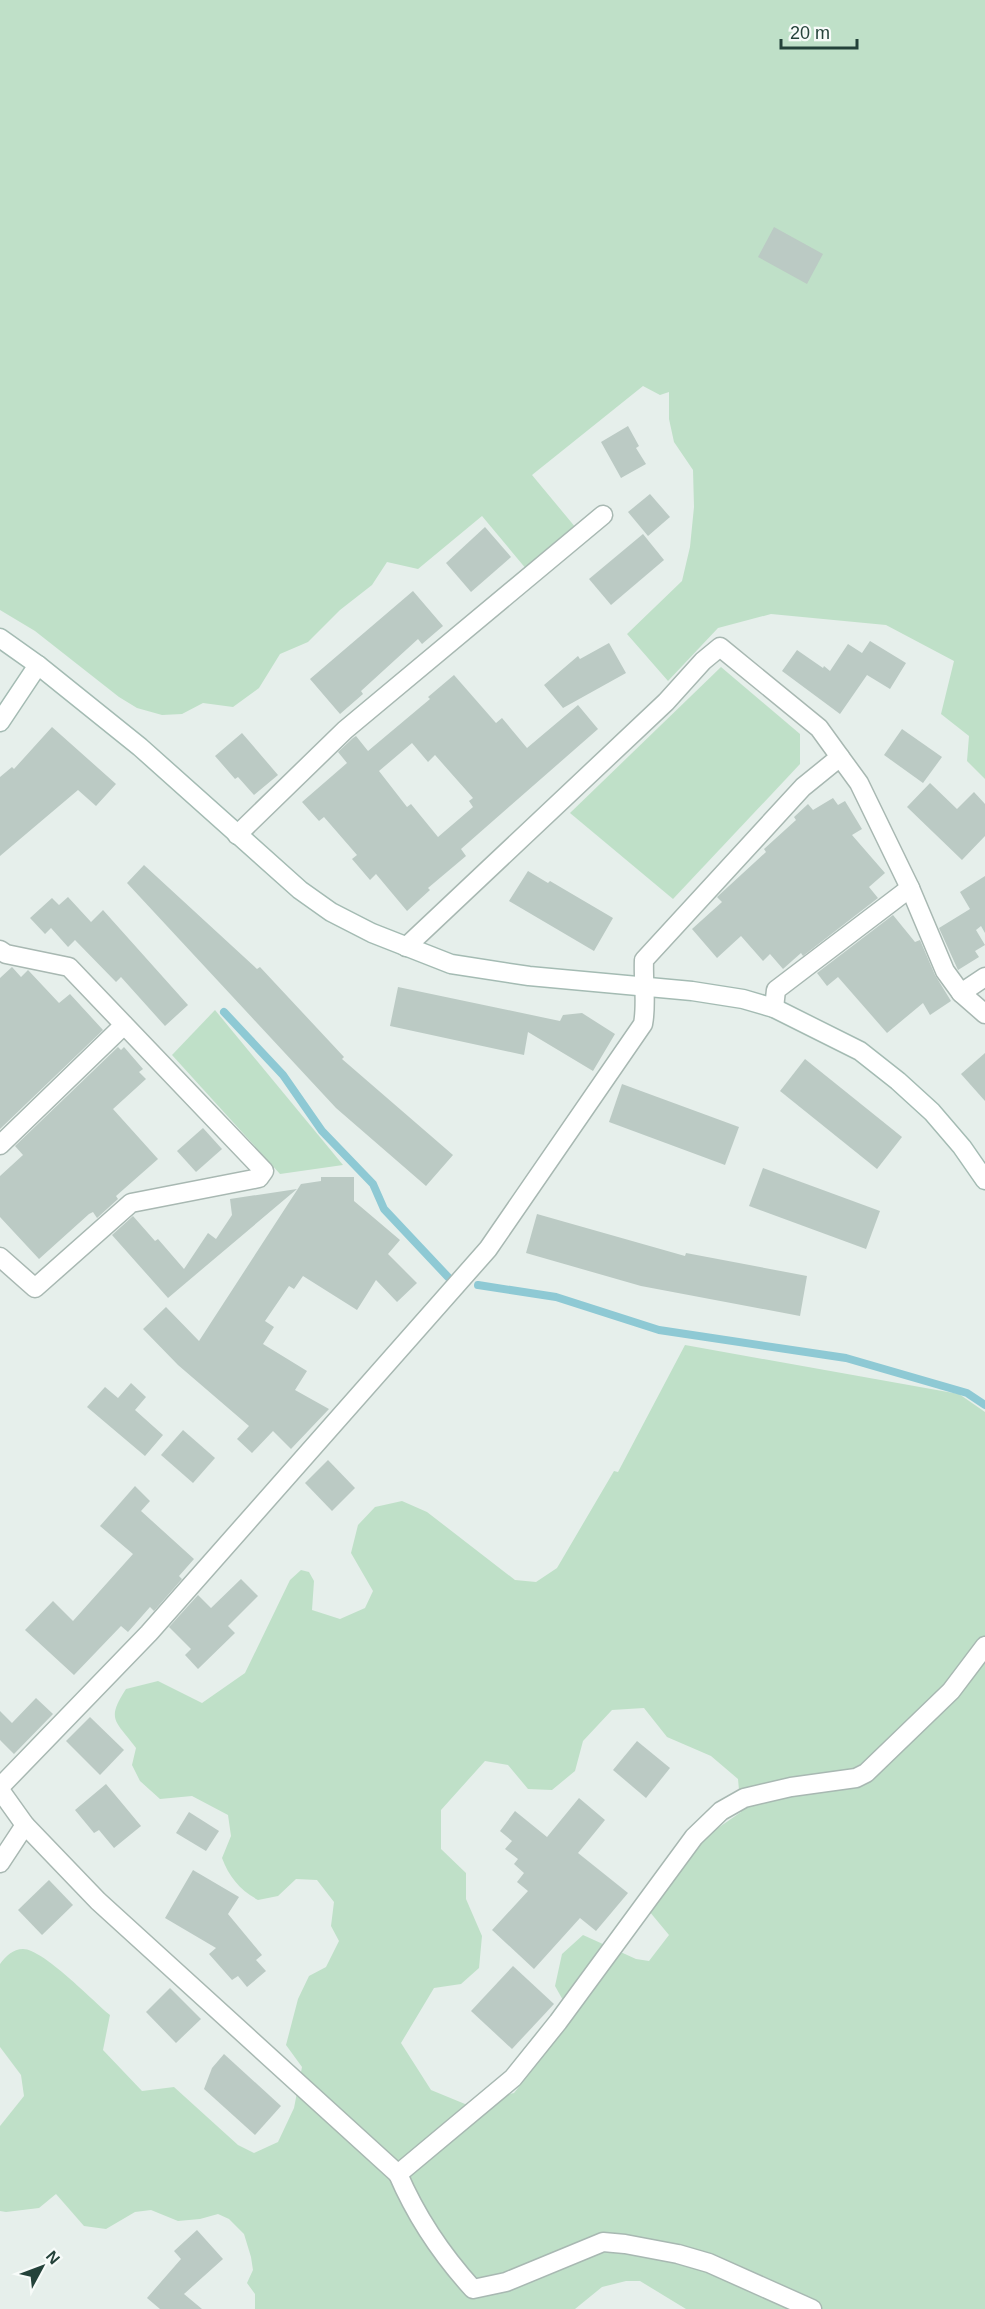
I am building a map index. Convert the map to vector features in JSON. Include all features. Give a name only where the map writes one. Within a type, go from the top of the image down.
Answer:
[{"type":"street","points":[[237,835],[345,730],[603,515]]},
{"type":"street","points":[[0,638],[38,665],[140,747],[300,890],[331,912],[372,933],[451,964],[528,976],[702,992],[774,1008],[860,1051],[898,1081],[932,1112],[962,1147],[985,1180]]},
{"type":"street","points":[[406,947],[666,702],[703,661],[720,647],[819,728],[859,783],[910,888],[945,971],[961,993],[985,1014]]},
{"type":"street","points":[[0,722],[38,665]]},
{"type":"street","points":[[812,2309],[709,2263],[678,2254],[603,2242],[506,2282],[473,2289],[411,2205],[398,2174],[98,1901],[25,1825],[0,1789],[149,1633],[488,1249],[643,1024],[645,1013],[644,960],[803,788],[840,757]]},
{"type":"street","points":[[774,1008],[776,990],[910,888]]},
{"type":"street","points":[[0,1257],[35,1288],[131,1203],[259,1178],[264,1171],[69,967],[2,956]]},
{"type":"street","points":[[961,993],[985,977]]},
{"type":"street","points":[[0,1145],[124,1025]]},
{"type":"street","points":[[398,2174],[513,2078],[558,2022],[694,1837],[721,1811],[744,1798],[791,1787],[856,1778],[866,1773],[951,1691],[985,1646]]},
{"type":"street","points":[[0,1863],[25,1825]]},
{"type":"green space","points":[[0,0],[985,0],[985,779],[967,761],[969,736],[941,714],[954,661],[886,625],[771,614],[718,628],[668,681],[627,634],[682,581],[690,547],[694,507],[693,470],[674,442],[669,419],[669,392],[660,395],[643,386],[532,475],[576,528],[527,570],[482,516],[418,569],[387,562],[372,585],[340,610],[308,642],[280,654],[259,688],[233,707],[203,703],[182,714],[162,715],[137,708],[119,697],[35,631],[0,610]]},
{"type":"green space","points":[[721,667],[800,734],[800,764],[673,899],[570,813]]},
{"type":"green space","points":[[215,1010],[343,1165],[280,1174],[172,1055]]},
{"type":"green space","points":[[685,1345],[959,1394],[985,1412],[985,2309],[686,2309],[640,2281],[626,2281],[602,2287],[575,2309],[255,2309],[255,2294],[247,2283],[253,2270],[244,2234],[229,2219],[218,2214],[200,2219],[178,2221],[151,2210],[135,2212],[106,2229],[84,2226],[56,2194],[39,2208],[0,2211],[0,2126],[24,2096],[21,2075],[0,2047],[0,1964],[10,1954],[23,1949],[43,1957],[110,2015],[103,2050],[142,2091],[174,2087],[238,2145],[254,2153],[278,2142],[294,2108],[302,2067],[286,2045],[298,1999],[309,1976],[326,1967],[339,1941],[331,1926],[334,1902],[317,1880],[296,1879],[278,1896],[258,1900],[236,1882],[222,1858],[231,1836],[228,1815],[192,1796],[160,1799],[140,1781],[132,1765],[136,1748],[118,1725],[115,1714],[116,1707],[126,1689],[158,1681],[202,1703],[245,1673],[290,1580],[301,1570],[309,1572],[314,1581],[312,1610],[340,1619],[365,1608],[373,1591],[351,1553],[358,1525],[375,1507],[402,1501],[427,1512],[515,1580],[536,1582],[557,1568],[614,1471],[618,1472]],"holes":[[[644,1708],[667,1737],[711,1756],[738,1779],[741,1812],[705,1837],[649,1911],[669,1935],[649,1961],[636,1959],[583,1935],[562,1954],[555,1986],[573,2018],[514,2093],[465,2104],[431,2090],[401,2043],[434,1988],[461,1984],[479,1968],[482,1936],[466,1899],[466,1873],[441,1849],[441,1810],[485,1761],[508,1765],[528,1789],[552,1790],[575,1771],[583,1741],[612,1710]]]},
{"type":"building","points":[[774,227],[823,254],[807,284],[758,257]]},
{"type":"building","points":[[628,426],[639,446],[636,448],[646,464],[621,478],[601,442]]},
{"type":"building","points":[[650,494],[670,517],[648,536],[628,512]]},
{"type":"building","points":[[485,527],[511,557],[471,592],[446,563]]},
{"type":"building","points":[[643,534],[664,560],[611,605],[589,579]]},
{"type":"building","points":[[413,591],[443,626],[422,644],[418,639],[361,691],[363,694],[340,714],[310,679]]},
{"type":"building","points":[[870,641],[906,663],[890,689],[867,675],[840,714],[782,671],[797,650],[830,671],[848,644],[862,653]]},
{"type":"building","points":[[609,643],[626,673],[563,708],[544,685],[578,656],[580,659]]},
{"type":"building","points":[[454,675],[496,723],[502,718],[527,748],[578,705],[598,729],[461,849],[466,856],[428,888],[430,890],[407,911],[376,874],[370,880],[352,859],[357,855],[324,817],[319,821],[302,802],[347,763],[338,752],[353,738],[356,736],[368,751],[430,699],[428,697]],"holes":[[[412,743],[428,762],[435,755],[473,798],[469,801],[473,807],[438,837],[411,804],[407,807],[379,771]]]},
{"type":"building","points":[[52,727],[116,784],[96,806],[78,790],[0,856],[0,777],[12,767],[14,769]]},
{"type":"building","points":[[902,729],[942,757],[923,783],[884,755]]},
{"type":"building","points":[[242,733],[278,775],[254,795],[238,777],[235,779],[215,756]]},
{"type":"building","points":[[930,783],[957,809],[974,792],[985,804],[985,836],[962,860],[907,807]]},
{"type":"building","points":[[833,798],[838,805],[845,801],[862,829],[852,835],[885,873],[869,887],[878,898],[803,956],[801,953],[783,969],[770,954],[763,961],[741,936],[717,958],[692,929],[722,902],[717,897],[766,852],[764,849],[796,820],[794,817],[808,804],[813,810]]},
{"type":"building","points":[[144,865],[257,969],[260,967],[344,1057],[342,1059],[453,1155],[426,1186],[336,1108],[127,883]]},
{"type":"building","points":[[528,871],[548,883],[550,881],[613,918],[594,951],[509,901]]},
{"type":"building","points":[[985,876],[985,933],[981,926],[976,930],[985,945],[975,951],[979,957],[958,970],[939,928],[970,909],[960,892]]},
{"type":"building","points":[[68,897],[91,922],[103,910],[188,1005],[165,1026],[121,977],[116,982],[75,940],[68,947],[51,928],[45,934],[30,918],[52,898],[59,905]]},
{"type":"building","points":[[893,915],[915,942],[920,940],[935,975],[951,1001],[930,1015],[923,1003],[887,1033],[838,977],[827,986],[817,973]]},
{"type":"building","points":[[12,967],[21,977],[28,970],[59,1003],[70,994],[103,1030],[0,1129],[0,978]]},
{"type":"building","points":[[398,987],[560,1021],[563,1015],[582,1013],[615,1034],[593,1071],[528,1032],[524,1055],[390,1026]]},
{"type":"building","points":[[118,1047],[121,1050],[124,1047],[143,1069],[139,1072],[146,1079],[113,1109],[158,1159],[116,1196],[118,1199],[97,1218],[93,1212],[89,1214],[39,1259],[0,1217],[0,1176],[23,1155],[15,1146]]},
{"type":"building","points":[[985,1053],[985,1101],[961,1074]]},
{"type":"building","points":[[805,1059],[902,1137],[877,1169],[780,1091]]},
{"type":"building","points":[[622,1084],[739,1127],[725,1165],[609,1122]]},
{"type":"building","points":[[203,1128],[222,1149],[196,1172],[177,1151]]},
{"type":"building","points":[[763,1168],[880,1211],[866,1249],[749,1206]]},
{"type":"building","points":[[321,1177],[354,1177],[354,1201],[400,1240],[388,1254],[417,1283],[397,1302],[376,1280],[357,1310],[303,1276],[294,1289],[289,1286],[265,1321],[274,1327],[263,1344],[307,1371],[295,1390],[329,1409],[291,1449],[273,1431],[252,1453],[237,1439],[249,1426],[178,1365],[143,1329],[166,1307],[199,1341],[301,1184],[321,1181]]},
{"type":"building","points":[[297,1189],[168,1298],[112,1235],[133,1216],[155,1241],[158,1239],[184,1269],[208,1233],[216,1239],[232,1215],[230,1199]]},
{"type":"building","points":[[537,1214],[685,1256],[686,1253],[807,1276],[800,1316],[641,1286],[526,1253]]},
{"type":"building","points":[[131,1383],[146,1397],[135,1410],[163,1435],[145,1456],[87,1407],[105,1387],[118,1398]]},
{"type":"building","points":[[183,1430],[215,1458],[193,1483],[161,1455]]},
{"type":"building","points":[[328,1460],[355,1488],[332,1511],[305,1483]]},
{"type":"building","points":[[135,1486],[150,1501],[141,1511],[194,1559],[179,1576],[182,1579],[154,1611],[150,1607],[128,1632],[121,1626],[74,1675],[25,1630],[53,1601],[73,1621],[133,1554],[100,1526]]},
{"type":"building","points":[[241,1579],[258,1596],[228,1626],[235,1633],[198,1669],[185,1655],[191,1649],[169,1627],[198,1595],[211,1608]]},
{"type":"building","points":[[36,1698],[53,1714],[14,1754],[0,1740],[0,1711],[12,1723]]},
{"type":"building","points":[[90,1717],[124,1750],[100,1775],[66,1741]]},
{"type":"building","points":[[637,1741],[670,1768],[646,1798],[613,1770]]},
{"type":"building","points":[[106,1784],[141,1826],[114,1848],[99,1830],[94,1833],[75,1810]]},
{"type":"building","points":[[579,1798],[605,1820],[578,1853],[628,1893],[596,1931],[580,1918],[534,1969],[492,1930],[528,1891],[517,1882],[524,1873],[514,1864],[518,1859],[505,1849],[512,1841],[500,1831],[515,1811],[547,1837]]},
{"type":"building","points":[[189,1812],[219,1831],[206,1851],[176,1833]]},
{"type":"building","points":[[193,1870],[239,1897],[228,1914],[262,1955],[256,1960],[266,1971],[247,1987],[238,1976],[232,1980],[209,1954],[216,1948],[165,1918]]},
{"type":"building","points":[[49,1880],[73,1905],[42,1935],[18,1910]]},
{"type":"building","points":[[513,1966],[554,2004],[512,2049],[471,2011]]},
{"type":"building","points":[[170,1988],[201,2019],[176,2043],[146,2012]]},
{"type":"building","points":[[224,2054],[281,2106],[255,2135],[204,2089],[212,2068]]},
{"type":"building","points":[[197,2230],[223,2259],[184,2294],[202,2309],[160,2309],[147,2298],[181,2259],[174,2251]]},
{"type":"waterway","points":[[224,1012],[283,1075],[322,1131],[373,1184],[384,1209],[448,1277]]},
{"type":"waterway","points":[[478,1285],[556,1297],[659,1330],[846,1358],[967,1393],[985,1405]]}]
